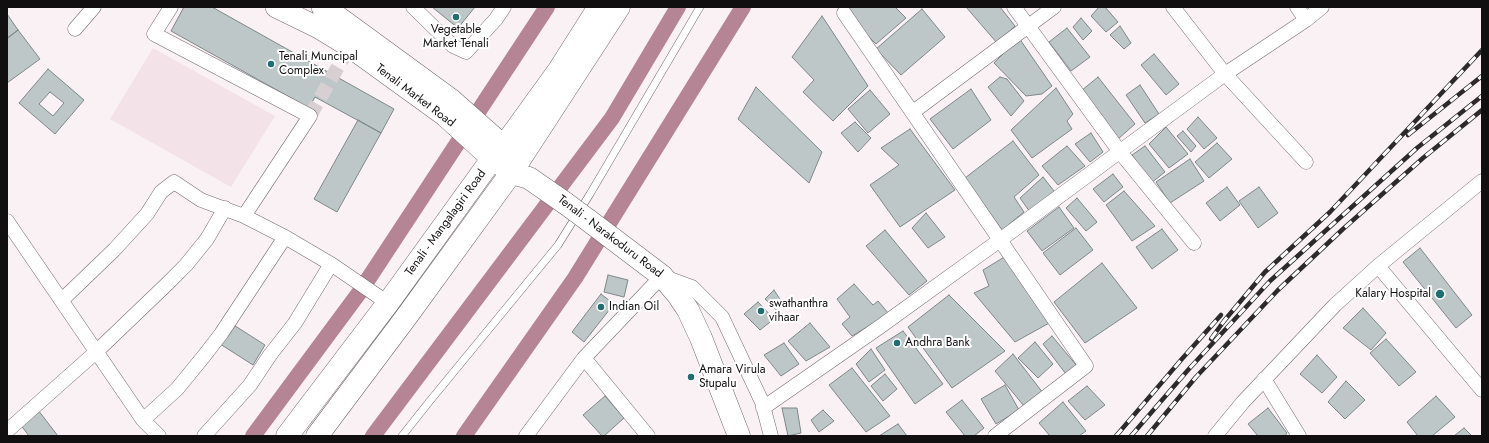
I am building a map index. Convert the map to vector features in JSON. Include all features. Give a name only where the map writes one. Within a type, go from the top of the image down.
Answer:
[{"type":"main road","name":"Tenali - Mangalagiri Road","points":[[317,436],[411,310],[520,170],[590,37],[599,7]]},
{"type":"main road","points":[[590,37],[619,7]]},
{"type":"main road","name":"Tenali - Mangalagiri Road","points":[[287,436],[381,298],[492,147],[590,37]]},
{"type":"main road","name":"Tenali - Narakoduru Road","points":[[492,147],[520,170],[654,270],[678,295],[688,310],[701,338],[739,436]]},
{"type":"street","points":[[75,29],[94,7]]},
{"type":"street","points":[[171,7],[154,34],[310,116],[244,216]]},
{"type":"street","name":"Tenali Market Road","points":[[276,7],[351,45],[448,108],[492,147]]},
{"type":"street","points":[[413,7],[453,46],[466,52],[496,19],[504,7]]},
{"type":"street","points":[[1014,7],[1027,27],[1120,152],[1194,244]]},
{"type":"street","points":[[913,112],[1054,7]]},
{"type":"street","points":[[1173,7],[1225,74],[1306,162]]},
{"type":"street","points":[[1297,7],[1306,20]]},
{"type":"street","points":[[764,408],[1000,240],[1225,74],[1306,20],[1322,7]]},
{"type":"street","name":"Tenali Market Road","points":[[330,9],[351,45]]},
{"type":"street","points":[[844,13],[1086,366],[995,436]]},
{"type":"street","points":[[1215,436],[1264,379],[1335,305],[1378,266],[1482,181]]},
{"type":"street","points":[[62,300],[128,236],[147,214],[161,192],[174,182],[201,200],[244,216],[284,237],[335,267],[381,298]]},
{"type":"street","points":[[7,431],[145,307],[186,266],[206,239],[225,208]]},
{"type":"street","points":[[7,221],[143,420],[159,436]]},
{"type":"street","points":[[143,420],[177,389],[208,351],[221,334],[284,237]]},
{"type":"street","points":[[1378,266],[1480,383]]},
{"type":"street","points":[[204,436],[250,385],[270,355],[295,324],[335,267]]},
{"type":"street","points":[[526,436],[584,358],[654,270],[692,287],[722,317],[762,402],[771,436]]},
{"type":"street","points":[[584,358],[648,436]]},
{"type":"street","points":[[1264,379],[1299,436]]},
{"type":"lane","points":[[402,436],[558,244],[590,194],[700,7]]},
{"type":"shaded area","points":[[153,48],[275,116],[231,187],[110,119]]},
{"type":"building","name":"Tenali Muncipal Complex","points":[[184,7],[212,7],[394,109],[381,133],[315,97],[309,108],[171,31]]},
{"type":"building","name":"Vegetable Market Tenali","points":[[432,7],[475,7],[458,28]]},
{"type":"building","points":[[840,7],[895,7],[906,18],[876,44]]},
{"type":"building","points":[[966,7],[1000,7],[1015,26],[997,43]]},
{"type":"building","points":[[1099,7],[1105,7],[1118,22],[1106,32],[1091,16]]},
{"type":"building","points":[[922,9],[945,37],[901,75],[876,49]]},
{"type":"building","points":[[7,14],[18,30],[7,38]]},
{"type":"building","points":[[822,16],[868,86],[833,121],[803,92],[814,80],[792,57]]},
{"type":"building","points":[[1081,18],[1092,31],[1083,40],[1073,27]]},
{"type":"building","points":[[1120,26],[1131,43],[1124,49],[1110,35]]},
{"type":"building","points":[[1067,28],[1090,57],[1071,71],[1049,42]]},
{"type":"building","points":[[18,30],[40,59],[7,83],[7,39]]},
{"type":"building","points":[[1019,38],[1052,86],[1042,94],[1026,96],[994,63]]},
{"type":"building","points":[[1154,54],[1179,84],[1166,95],[1141,65]]},
{"type":"building","points":[[48,69],[84,100],[55,134],[19,103]],"holes":[[[50,92],[64,103],[53,116],[39,104]]]},
{"type":"building","points":[[1000,77],[1007,79],[1024,101],[1011,116],[988,87]]},
{"type":"building","points":[[1098,77],[1135,124],[1118,139],[1081,91]]},
{"type":"building","points":[[1140,85],[1159,114],[1145,123],[1126,95]]},
{"type":"building","points":[[756,87],[822,152],[809,183],[738,119]]},
{"type":"building","points":[[1056,88],[1073,114],[1067,121],[1072,129],[1032,158],[1011,130]]},
{"type":"building","points":[[971,89],[991,120],[953,149],[930,119]]},
{"type":"building","points":[[870,90],[890,114],[868,133],[848,109]]},
{"type":"building","points":[[1198,117],[1217,138],[1204,149],[1187,129]]},
{"type":"building","points":[[358,120],[381,133],[337,212],[314,199]]},
{"type":"building","points":[[855,122],[871,138],[858,152],[841,133]]},
{"type":"building","points":[[1166,127],[1188,154],[1169,168],[1149,144]]},
{"type":"building","points":[[910,129],[955,190],[900,227],[870,185],[899,165],[881,148]]},
{"type":"building","points":[[1183,131],[1196,146],[1191,152],[1177,136]]},
{"type":"building","points":[[1091,133],[1103,152],[1090,162],[1075,144]]},
{"type":"building","points":[[1013,141],[1039,175],[1014,197],[1024,212],[1002,230],[965,178]]},
{"type":"building","points":[[1217,143],[1232,159],[1209,178],[1195,162]]},
{"type":"building","points":[[1067,146],[1085,166],[1058,185],[1042,166]]},
{"type":"building","points":[[1145,146],[1165,172],[1151,183],[1132,155]]},
{"type":"building","points":[[1190,159],[1204,181],[1170,203],[1156,182]]},
{"type":"building","points":[[1113,174],[1123,187],[1104,202],[1093,189]]},
{"type":"building","points":[[1043,177],[1054,191],[1030,212],[1020,198]]},
{"type":"building","points":[[1227,187],[1240,205],[1220,221],[1206,203]]},
{"type":"building","points":[[1259,187],[1278,213],[1258,228],[1239,201]]},
{"type":"building","points":[[1124,191],[1155,226],[1132,241],[1106,205]]},
{"type":"building","points":[[1077,198],[1097,222],[1086,231],[1066,208]]},
{"type":"building","points":[[1059,207],[1074,228],[1042,251],[1027,231]]},
{"type":"building","points":[[926,213],[945,237],[928,248],[912,228]]},
{"type":"building","points":[[1076,228],[1093,250],[1060,275],[1043,253]]},
{"type":"building","points":[[1162,229],[1178,250],[1152,269],[1136,247]]},
{"type":"building","points":[[885,230],[927,281],[909,295],[866,246]]},
{"type":"building","points":[[1420,248],[1472,315],[1456,328],[1403,262]]},
{"type":"building","points":[[1006,256],[1051,322],[1015,342],[974,293],[989,286],[983,270]]},
{"type":"building","points":[[1102,263],[1137,308],[1085,343],[1054,302]]},
{"type":"building","points":[[608,275],[628,280],[624,297],[604,292]]},
{"type":"building","points":[[854,284],[873,305],[878,301],[889,314],[852,336],[842,324],[850,317],[837,299]]},
{"type":"building","points":[[774,290],[783,304],[776,310],[765,299]]},
{"type":"building","points":[[601,294],[614,304],[584,342],[572,332]]},
{"type":"building","points":[[949,295],[1005,351],[952,388],[908,327]]},
{"type":"building","points":[[758,302],[774,319],[760,330],[744,314]]},
{"type":"building","points":[[1363,308],[1386,333],[1371,350],[1343,328]]},
{"type":"building","points":[[229,322],[265,345],[253,365],[217,342]]},
{"type":"building","points":[[810,323],[830,347],[806,361],[788,341]]},
{"type":"building","points":[[903,331],[943,384],[915,404],[876,348]]},
{"type":"building","points":[[1052,336],[1077,366],[1066,374],[1043,344]]},
{"type":"building","points":[[1386,339],[1416,372],[1399,386],[1370,353]]},
{"type":"building","points":[[1035,342],[1053,364],[1038,378],[1018,358]]},
{"type":"building","points":[[784,343],[799,364],[781,376],[764,355]]},
{"type":"building","points":[[871,349],[885,370],[869,382],[856,364]]},
{"type":"building","points":[[1013,354],[1043,393],[1024,406],[995,371]]},
{"type":"building","points":[[1317,355],[1337,377],[1322,393],[1300,374]]},
{"type":"building","points":[[852,368],[890,416],[866,432],[829,385]]},
{"type":"building","points":[[885,374],[897,389],[883,401],[871,386]]},
{"type":"building","points":[[1346,381],[1365,400],[1345,419],[1328,402]]},
{"type":"building","points":[[1005,385],[1019,410],[996,424],[981,399]]},
{"type":"building","points":[[1087,386],[1105,405],[1085,420],[1068,401]]},
{"type":"building","points":[[605,396],[624,418],[604,436],[602,436],[583,415]]},
{"type":"building","points":[[1436,396],[1455,417],[1432,436],[1418,436],[1407,422]]},
{"type":"building","points":[[962,400],[984,428],[974,436],[965,436],[946,412]]},
{"type":"building","points":[[1063,402],[1086,431],[1079,436],[1050,436],[1039,423]]},
{"type":"building","points":[[782,408],[797,408],[801,433],[788,436]]},
{"type":"building","points":[[1268,408],[1287,433],[1285,436],[1258,436],[1248,424]]},
{"type":"building","points":[[38,410],[58,436],[29,436],[20,424]]},
{"type":"building","points":[[823,410],[834,421],[819,432],[811,420]]},
{"type":"building","points":[[898,424],[907,436],[879,436]]},
{"type":"building","points":[[1464,428],[1472,436],[1454,436]]},
{"type":"waterway","points":[[253,436],[359,293],[547,7]]},
{"type":"waterway","points":[[373,436],[612,118],[678,7]]},
{"type":"waterway","points":[[464,436],[575,278],[743,7]]},
{"type":"tunnel","points":[[310,116],[343,58]]},
{"type":"railway","points":[[1211,339],[1265,272],[1330,212],[1482,50]]},
{"type":"railway","points":[[1408,135],[1482,76]]},
{"type":"railway","points":[[1131,436],[1188,370],[1270,281],[1417,148],[1482,96]]},
{"type":"railway","points":[[1147,436],[1196,377],[1278,290],[1343,229],[1423,158],[1482,110]]},
{"type":"railway","points":[[1116,436],[1221,315]]},
{"type":"place","name":"Vegetable Market Tenali","points":[[456,17]]},
{"type":"place","name":"Tenali Muncipal Complex","points":[[271,64]]},
{"type":"place","name":"Kalary Hospital","points":[[1440,294]]},
{"type":"place","name":"Indian Oil","points":[[601,307]]},
{"type":"place","name":"swathanthra vihaar","points":[[761,311]]},
{"type":"place","name":"Andhra Bank","points":[[897,343]]},
{"type":"place","name":"Amara Virula Stupalu","points":[[691,377]]}]
